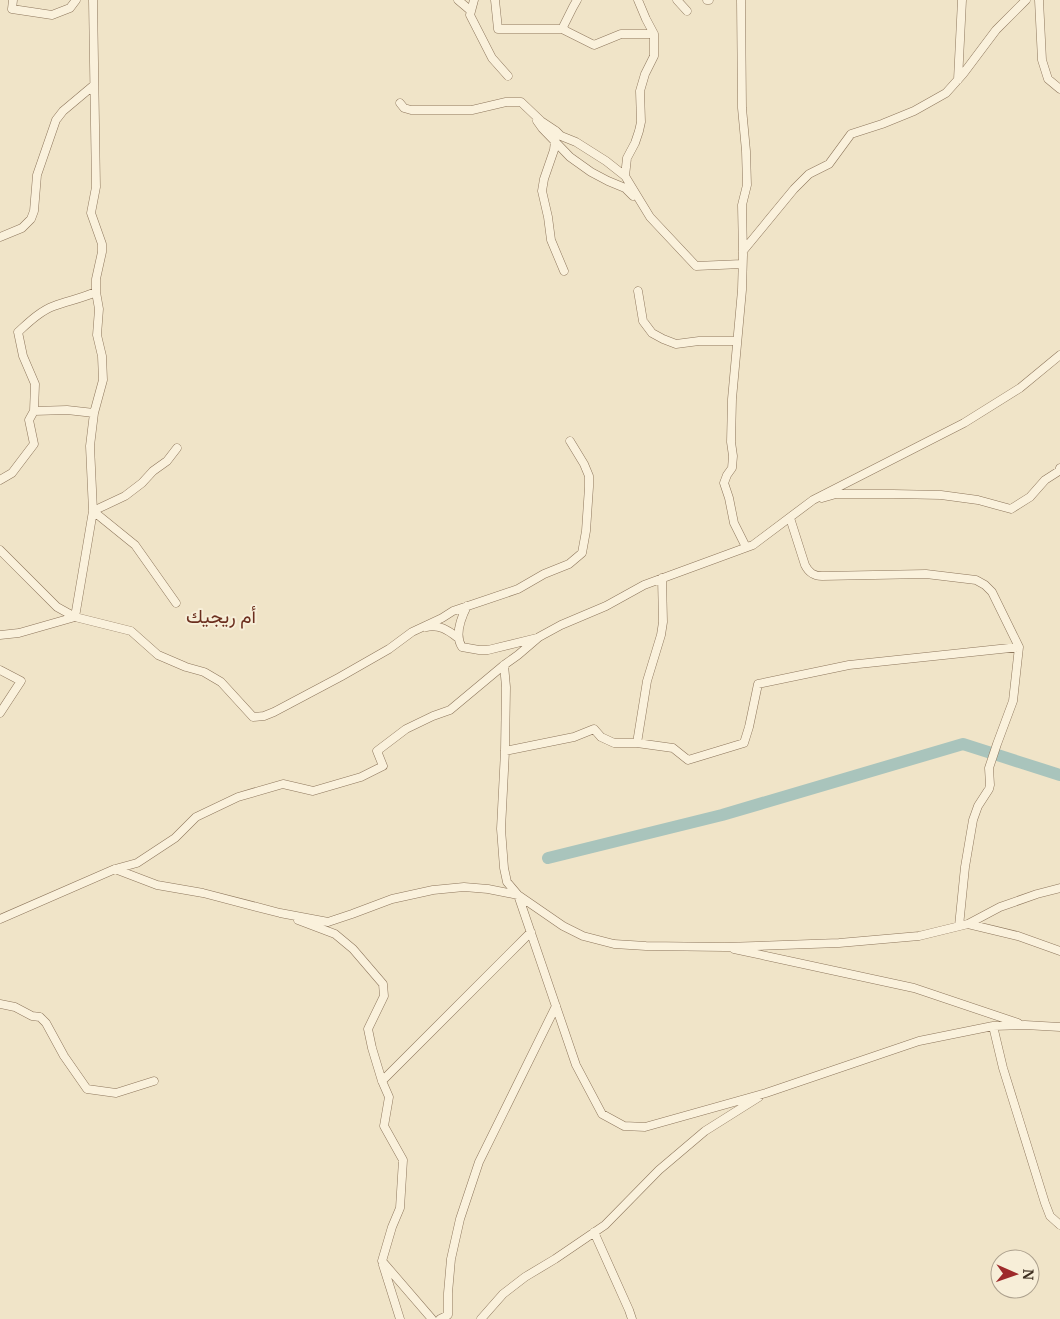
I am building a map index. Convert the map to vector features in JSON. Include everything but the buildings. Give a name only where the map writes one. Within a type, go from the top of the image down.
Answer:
[{"type":"street","points":[[13,0],[12,9],[52,15],[70,8],[76,0]]},
{"type":"street","points":[[75,617],[93,511],[90,446],[94,413],[103,380],[102,356],[97,336],[99,309],[96,292],[96,279],[102,244],[91,213],[96,187],[93,0]]},
{"type":"street","points":[[458,0],[471,11]]},
{"type":"street","points":[[474,0],[470,15],[492,58],[508,76]]},
{"type":"street","points":[[495,0],[498,29],[562,29],[591,43],[618,34],[654,33]]},
{"type":"street","points":[[562,29],[577,0]]},
{"type":"street","points":[[625,176],[627,158],[636,143],[641,122],[640,91],[645,74],[654,56],[654,33],[638,0]]},
{"type":"street","points":[[677,0],[687,11]]},
{"type":"street","points":[[741,0],[742,108],[747,185],[742,205],[742,290],[732,399],[731,442],[733,456],[732,468],[724,483],[734,523],[746,547]]},
{"type":"street","points":[[958,80],[962,0]]},
{"type":"street","points":[[743,251],[794,189],[809,174],[829,164],[851,134],[914,111],[946,93],[996,30],[1026,0]]},
{"type":"street","points":[[1039,0],[1042,60],[1048,79],[1060,89]]},
{"type":"street","points":[[0,237],[22,228],[31,219],[34,211],[37,176],[56,120],[63,111],[94,85]]},
{"type":"street","points":[[400,103],[404,108],[411,110],[472,110],[506,102],[521,102],[541,121],[561,136],[576,142],[625,176],[650,217],[696,266],[742,264]]},
{"type":"street","points":[[529,110],[542,128],[570,157],[608,181],[625,188],[640,202]]},
{"type":"street","points":[[556,131],[554,150],[542,191],[551,240],[564,271]]},
{"type":"street","points":[[638,291],[644,321],[652,333],[663,340],[676,344],[699,341],[736,341]]},
{"type":"street","points":[[0,480],[12,473],[34,444],[29,420],[34,411],[35,384],[23,356],[18,332],[52,306],[96,292]]},
{"type":"street","points":[[0,919],[115,869],[137,863],[175,838],[196,817],[238,797],[283,784],[313,791],[361,777],[383,766],[377,750],[406,729],[450,710],[539,637],[561,625],[606,606],[644,585],[753,545],[814,500],[964,423],[1020,388],[1060,355]]},
{"type":"street","points":[[34,411],[67,410],[94,413]]},
{"type":"street","points":[[0,550],[57,607],[75,617],[131,632],[158,655],[186,668],[204,672],[221,682],[253,717],[264,716],[389,649],[412,632],[431,622],[453,611],[518,589],[544,574],[569,564],[582,553],[586,530],[589,476],[570,440]]},
{"type":"street","points":[[93,511],[125,496],[167,461],[177,448]]},
{"type":"street","points":[[814,500],[836,494],[941,495],[978,500],[1012,509],[1030,497],[1045,480],[1059,471],[1060,468]]},
{"type":"street","points":[[93,511],[135,545],[176,603]]},
{"type":"street","points":[[790,518],[805,565],[810,573],[822,576],[926,574],[976,580],[992,592],[1019,646],[1013,701],[989,768],[989,789],[978,806],[973,820],[965,867],[959,926]]},
{"type":"street","points":[[637,744],[647,681],[663,622],[662,578]]},
{"type":"street","points":[[467,606],[458,638],[462,647],[479,650],[498,648],[539,637]]},
{"type":"street","points":[[0,635],[19,633],[75,617]]},
{"type":"street","points":[[412,632],[434,626],[442,628],[458,638]]},
{"type":"street","points":[[505,751],[574,737],[594,729],[601,737],[614,743],[673,748],[688,760],[744,743],[758,684],[849,665],[1019,646]]},
{"type":"street","points":[[504,665],[506,687],[505,751],[501,829],[507,882],[518,895],[563,926],[582,936],[614,944],[725,947],[839,943],[919,936],[968,924],[1000,907],[1036,894],[1060,888]]},
{"type":"street","points":[[0,670],[21,682],[0,713]]},
{"type":"street","points":[[115,869],[157,885],[234,900],[328,922],[392,899],[433,890],[464,887],[488,889],[518,895]]},
{"type":"street","points":[[518,895],[576,1065],[602,1114],[624,1126],[645,1127],[766,1093],[919,1041],[992,1026],[1060,1027]]},
{"type":"street","points":[[280,912],[335,934],[353,950],[383,984],[384,996],[368,1029],[382,1081],[389,1097],[384,1126],[403,1160],[400,1208],[382,1261],[400,1319]]},
{"type":"street","points":[[968,924],[1018,936],[1060,951]]},
{"type":"street","points":[[382,1081],[531,932]]},
{"type":"street","points":[[725,947],[914,988],[1025,1025]]},
{"type":"street","points":[[0,1004],[15,1007],[40,1018],[46,1023],[64,1056],[87,1088],[116,1093],[154,1081]]},
{"type":"street","points":[[440,1319],[448,1315],[451,1259],[460,1219],[479,1162],[556,1006]]},
{"type":"street","points":[[992,1026],[1003,1068],[1045,1203],[1050,1216],[1060,1225]]},
{"type":"street","points":[[481,1319],[503,1294],[525,1277],[594,1232],[616,1214],[659,1170],[705,1131],[766,1093]]},
{"type":"street","points":[[594,1232],[632,1319]]},
{"type":"street","points":[[382,1261],[432,1319]]},
{"type":"waterway","points":[[548,858],[722,815],[963,744],[1060,775]]},
{"type":"district","name":"أم ريجيك","points":[[221,616]]}]
